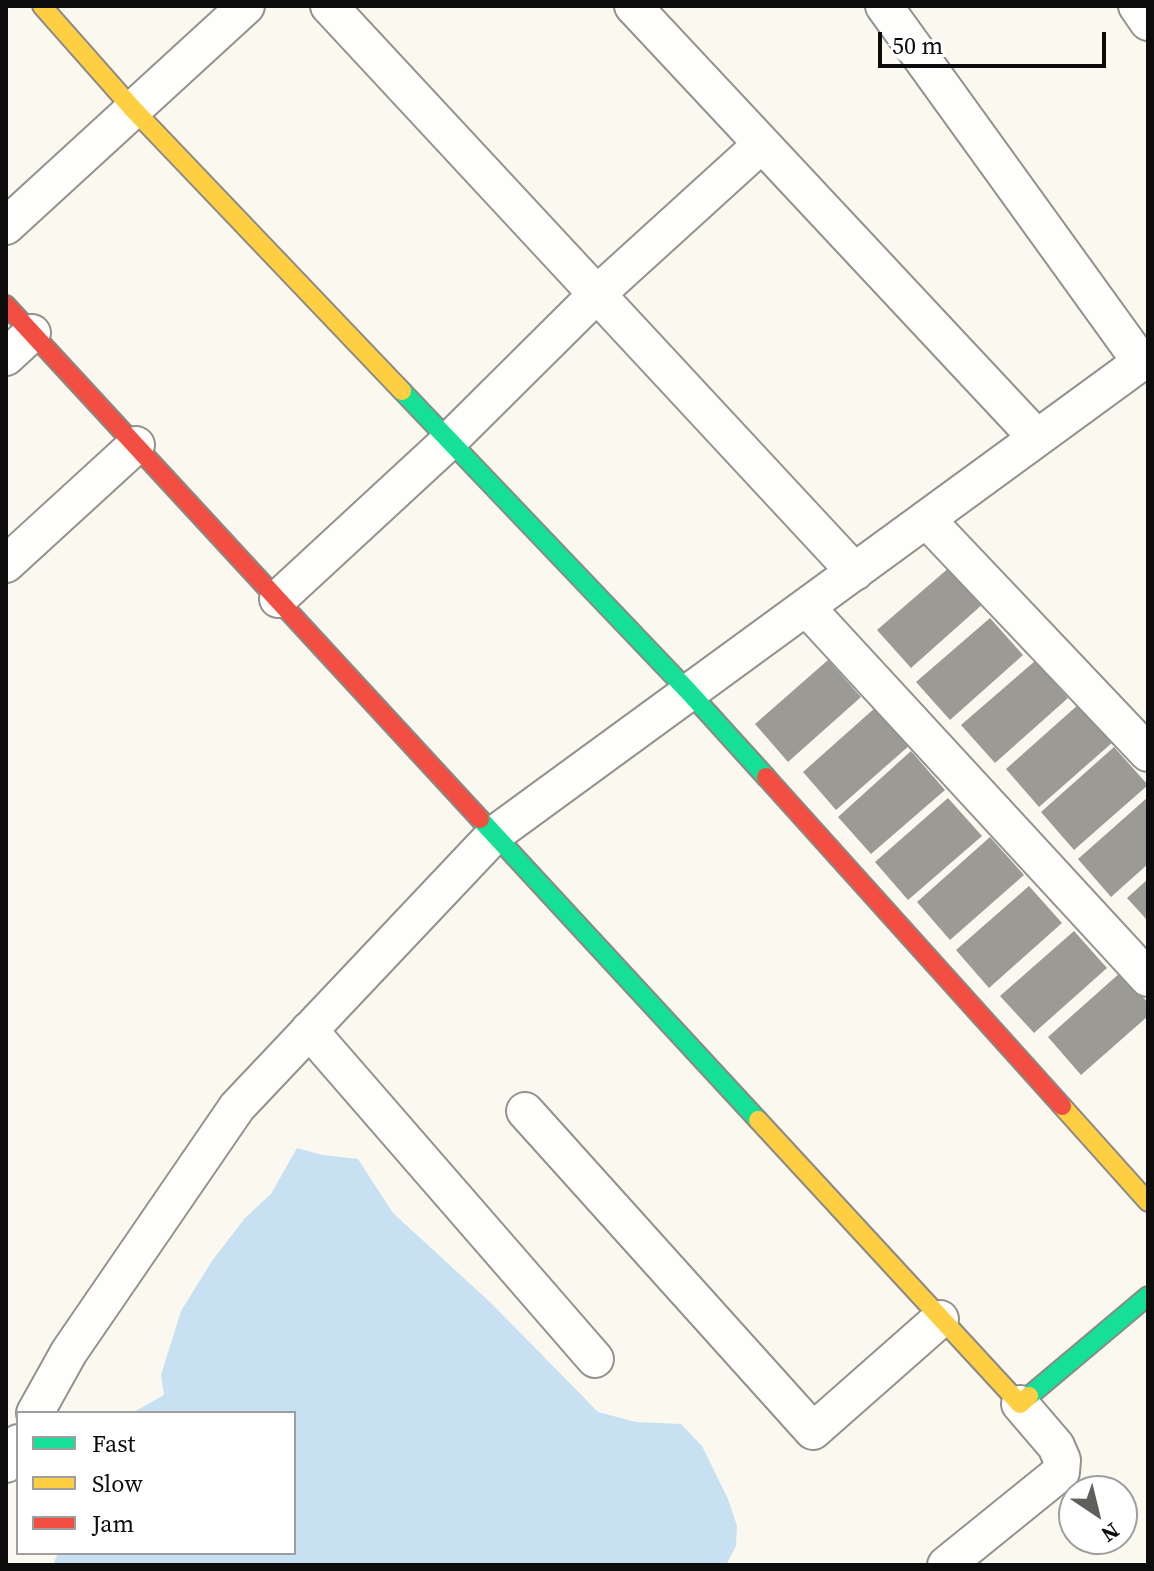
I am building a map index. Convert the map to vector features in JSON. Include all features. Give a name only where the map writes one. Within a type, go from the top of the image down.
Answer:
[{"type":"street","points":[[42,6],[133,109],[689,692],[1148,1202]]},
{"type":"street","points":[[6,226],[246,6]]},
{"type":"street","points":[[329,6],[855,572]]},
{"type":"street","points":[[633,6],[1037,438]]},
{"type":"street","points":[[36,1411],[69,1352],[237,1107],[495,834],[1144,360],[884,6]]},
{"type":"street","points":[[1137,6],[1148,22]]},
{"type":"street","points":[[278,599],[449,441],[597,294],[762,144]]},
{"type":"street","points":[[6,305],[19,345],[136,445],[1056,1446],[1062,1460],[1061,1472],[946,1565]]},
{"type":"street","points":[[6,564],[136,445]]},
{"type":"street","points":[[926,519],[1148,753]]},
{"type":"street","points":[[806,607],[1148,978]]},
{"type":"street","points":[[309,1030],[595,1359]]},
{"type":"street","points":[[525,1111],[813,1431],[940,1319]]},
{"type":"street","points":[[1020,1404],[1148,1296]]},
{"type":"street","points":[[6,1464],[16,1446]]},
{"type":"water","points":[[297,1148],[322,1155],[358,1159],[393,1213],[491,1303],[598,1412],[636,1422],[681,1424],[702,1446],[728,1499],[737,1526],[736,1546],[726,1565],[53,1565],[57,1555],[296,1555],[296,1411],[136,1411],[164,1395],[161,1375],[181,1311],[212,1261],[245,1218],[271,1194]]},
{"type":"building","points":[[951,566],[984,603],[911,668],[877,630]]},
{"type":"building","points":[[990,618],[1023,655],[950,720],[916,682]]},
{"type":"building","points":[[828,660],[861,697],[788,762],[755,724]]},
{"type":"building","points":[[1035,661],[1068,698],[995,763],[961,725]]},
{"type":"building","points":[[1079,704],[1113,742],[1039,807],[1006,769]]},
{"type":"building","points":[[876,707],[910,745],[836,810],[803,772]]},
{"type":"building","points":[[1114,747],[1148,785],[1074,850],[1041,812]]},
{"type":"building","points":[[911,751],[945,790],[871,854],[838,817]]},
{"type":"building","points":[[1148,797],[1148,864],[1111,897],[1078,859]]},
{"type":"building","points":[[948,798],[982,836],[908,900],[875,862]]},
{"type":"building","points":[[990,837],[1024,875],[950,940],[917,902]]},
{"type":"building","points":[[1148,879],[1148,921],[1127,898]]},
{"type":"building","points":[[1029,886],[1062,923],[989,988],[956,950]]},
{"type":"building","points":[[1074,931],[1107,968],[1034,1033],[1000,996]]},
{"type":"building","points":[[1121,972],[1148,1003],[1148,1016],[1081,1075],[1048,1037]]},
{"type":"traffic: fast","points":[[402,391],[766,777]]},
{"type":"traffic: fast","points":[[480,819],[758,1120]]},
{"type":"traffic: fast","points":[[1029,1396],[1148,1296]]},
{"type":"traffic: slow","points":[[42,6],[133,109],[402,391]]},
{"type":"traffic: slow","points":[[1062,1106],[1148,1202]]},
{"type":"traffic: slow","points":[[758,1120],[1020,1404],[1029,1396]]},
{"type":"traffic: jam","points":[[6,305],[480,819]]},
{"type":"traffic: jam","points":[[766,777],[1062,1106]]}]
